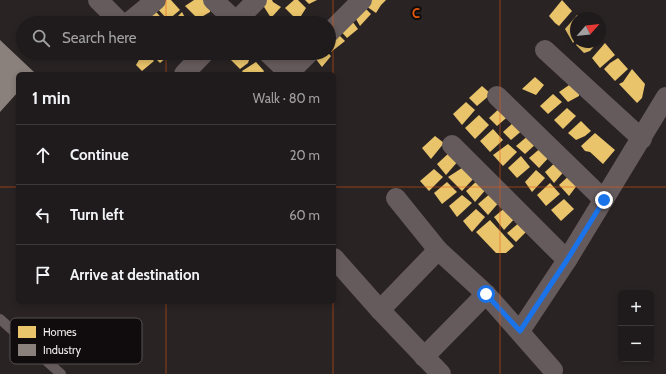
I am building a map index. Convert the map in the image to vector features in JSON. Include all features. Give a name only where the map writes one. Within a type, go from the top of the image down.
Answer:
[{"type":"street","points":[[98,0],[114,16]]},
{"type":"street","points":[[137,16],[156,0]]},
{"type":"street","points":[[213,0],[230,16]]},
{"type":"street","points":[[242,16],[257,0]]},
{"type":"street","points":[[336,26],[362,0]]},
{"type":"street","points":[[545,50],[642,139]]},
{"type":"street","points":[[186,72],[197,60]]},
{"type":"street","points":[[275,60],[287,72]]},
{"type":"street","points":[[291,72],[302,60]]},
{"type":"street","points":[[497,96],[604,200]]},
{"type":"street","points":[[520,331],[567,260],[642,139],[666,97]]},
{"type":"street","points":[[452,146],[567,260]]},
{"type":"street","points":[[396,198],[438,250],[486,294],[520,331],[555,373]]},
{"type":"street","points":[[380,310],[438,250]]},
{"type":"street","points":[[336,260],[380,310],[441,374]]},
{"type":"street","points":[[424,357],[486,294]]},
{"type":"lane","points":[[0,319],[10,328]]},
{"type":"lane","points":[[50,364],[61,374]]},
{"type":"building: Homes","points":[[160,0],[171,0],[180,10],[173,16],[164,16],[154,5]]},
{"type":"building: Homes","points":[[194,0],[208,0],[211,6],[210,12],[203,16],[195,16],[185,6]]},
{"type":"building: Homes","points":[[264,0],[272,0],[281,7],[273,16],[270,16],[261,2]]},
{"type":"building: Homes","points":[[294,0],[298,0],[306,8],[301,16],[293,16],[285,8]]},
{"type":"building: Homes","points":[[305,0],[317,0],[309,4]]},
{"type":"building: Homes","points":[[366,0],[386,0],[376,13],[363,4]]},
{"type":"building: Homes","points":[[562,0],[572,11],[559,26],[549,16]]},
{"type":"building: Homes","points":[[150,5],[160,16],[142,16]]},
{"type":"building: Homes","points":[[362,5],[371,14],[360,26],[353,14]]},
{"type":"building: Homes","points":[[182,12],[184,16],[178,16]]},
{"type":"building: Homes","points":[[349,17],[358,29],[347,38],[338,28]]},
{"type":"building: Homes","points":[[570,23],[570,38],[565,29]]},
{"type":"building: Homes","points":[[336,32],[345,41],[336,48]]},
{"type":"building: Homes","points":[[606,44],[615,55],[600,68],[592,58],[601,48],[606,48]]},
{"type":"building: Homes","points":[[579,48],[593,48],[590,51],[584,53]]},
{"type":"building: Homes","points":[[618,58],[628,69],[615,81],[604,69]]},
{"type":"building: Homes","points":[[139,60],[154,61],[142,71],[136,65]]},
{"type":"building: Homes","points":[[231,60],[249,60],[248,63],[240,69]]},
{"type":"building: Homes","points":[[317,60],[328,60],[322,67]]},
{"type":"building: Homes","points":[[256,62],[264,71],[243,72]]},
{"type":"building: Homes","points":[[632,69],[645,84],[642,98],[637,103],[619,84],[623,82]]},
{"type":"building: Homes","points":[[535,77],[544,85],[536,95],[522,89]]},
{"type":"building: Homes","points":[[575,81],[579,96],[568,102],[559,92]]},
{"type":"building: Homes","points":[[482,86],[491,94],[477,106],[469,98]]},
{"type":"building: Homes","points":[[553,94],[562,102],[548,114],[540,106]]},
{"type":"building: Homes","points":[[466,102],[475,110],[462,125],[453,114]]},
{"type":"building: Homes","points":[[502,106],[511,114],[497,126],[489,118]]},
{"type":"building: Homes","points":[[567,108],[576,116],[563,129],[554,120]]},
{"type":"building: Homes","points":[[479,115],[489,125],[475,139],[465,128]]},
{"type":"building: Homes","points":[[516,120],[525,128],[511,140],[503,132]]},
{"type":"building: Homes","points":[[581,121],[591,131],[585,136],[576,140],[568,133]]},
{"type":"building: Homes","points":[[493,129],[503,140],[490,152],[480,141]]},
{"type":"building: Homes","points":[[595,133],[615,150],[603,164],[590,152],[585,151],[581,146]]},
{"type":"building: Homes","points":[[530,134],[538,142],[525,154],[516,146]]},
{"type":"building: Homes","points":[[435,136],[444,143],[431,159],[422,148]]},
{"type":"building: Homes","points":[[508,144],[517,152],[503,166],[493,155]]},
{"type":"building: Homes","points":[[543,146],[552,154],[539,168],[529,158]]},
{"type":"building: Homes","points":[[450,152],[459,160],[446,175],[437,164]]},
{"type":"building: Homes","points":[[521,156],[530,167],[517,178],[508,168]]},
{"type":"building: Homes","points":[[558,160],[567,168],[554,183],[545,172]]},
{"type":"building: Homes","points":[[465,166],[475,177],[462,191],[448,177]]},
{"type":"building: Homes","points":[[434,169],[443,177],[429,191],[420,181]]},
{"type":"building: Homes","points":[[536,170],[545,178],[532,192],[525,182]]},
{"type":"building: Homes","points":[[572,173],[578,184],[569,196],[559,185]]},
{"type":"building: Homes","points":[[479,179],[488,187],[475,202],[466,191]]},
{"type":"building: Homes","points":[[447,182],[457,192],[442,204],[434,193]]},
{"type":"building: Homes","points":[[550,183],[560,194],[546,206],[537,195]]},
{"type":"building: Homes","points":[[492,192],[501,200],[488,215],[478,204]]},
{"type":"building: Homes","points":[[462,195],[472,203],[457,217],[449,206]]},
{"type":"building: Homes","points":[[564,199],[574,209],[561,221],[551,210]]},
{"type":"building: Homes","points":[[507,206],[518,215],[504,230],[494,217]]},
{"type":"building: Homes","points":[[476,209],[485,217],[472,232],[463,221]]},
{"type":"building: Homes","points":[[490,220],[514,246],[506,253],[496,253],[476,232]]},
{"type":"building: Homes","points":[[521,221],[529,229],[516,242],[507,233]]},
{"type":"building: Industry","points":[[0,40],[16,55],[16,60],[21,60],[34,72],[16,72],[16,94],[0,112]]},
{"type":"route","points":[[486,294],[520,331],[567,260],[604,200]]}]
